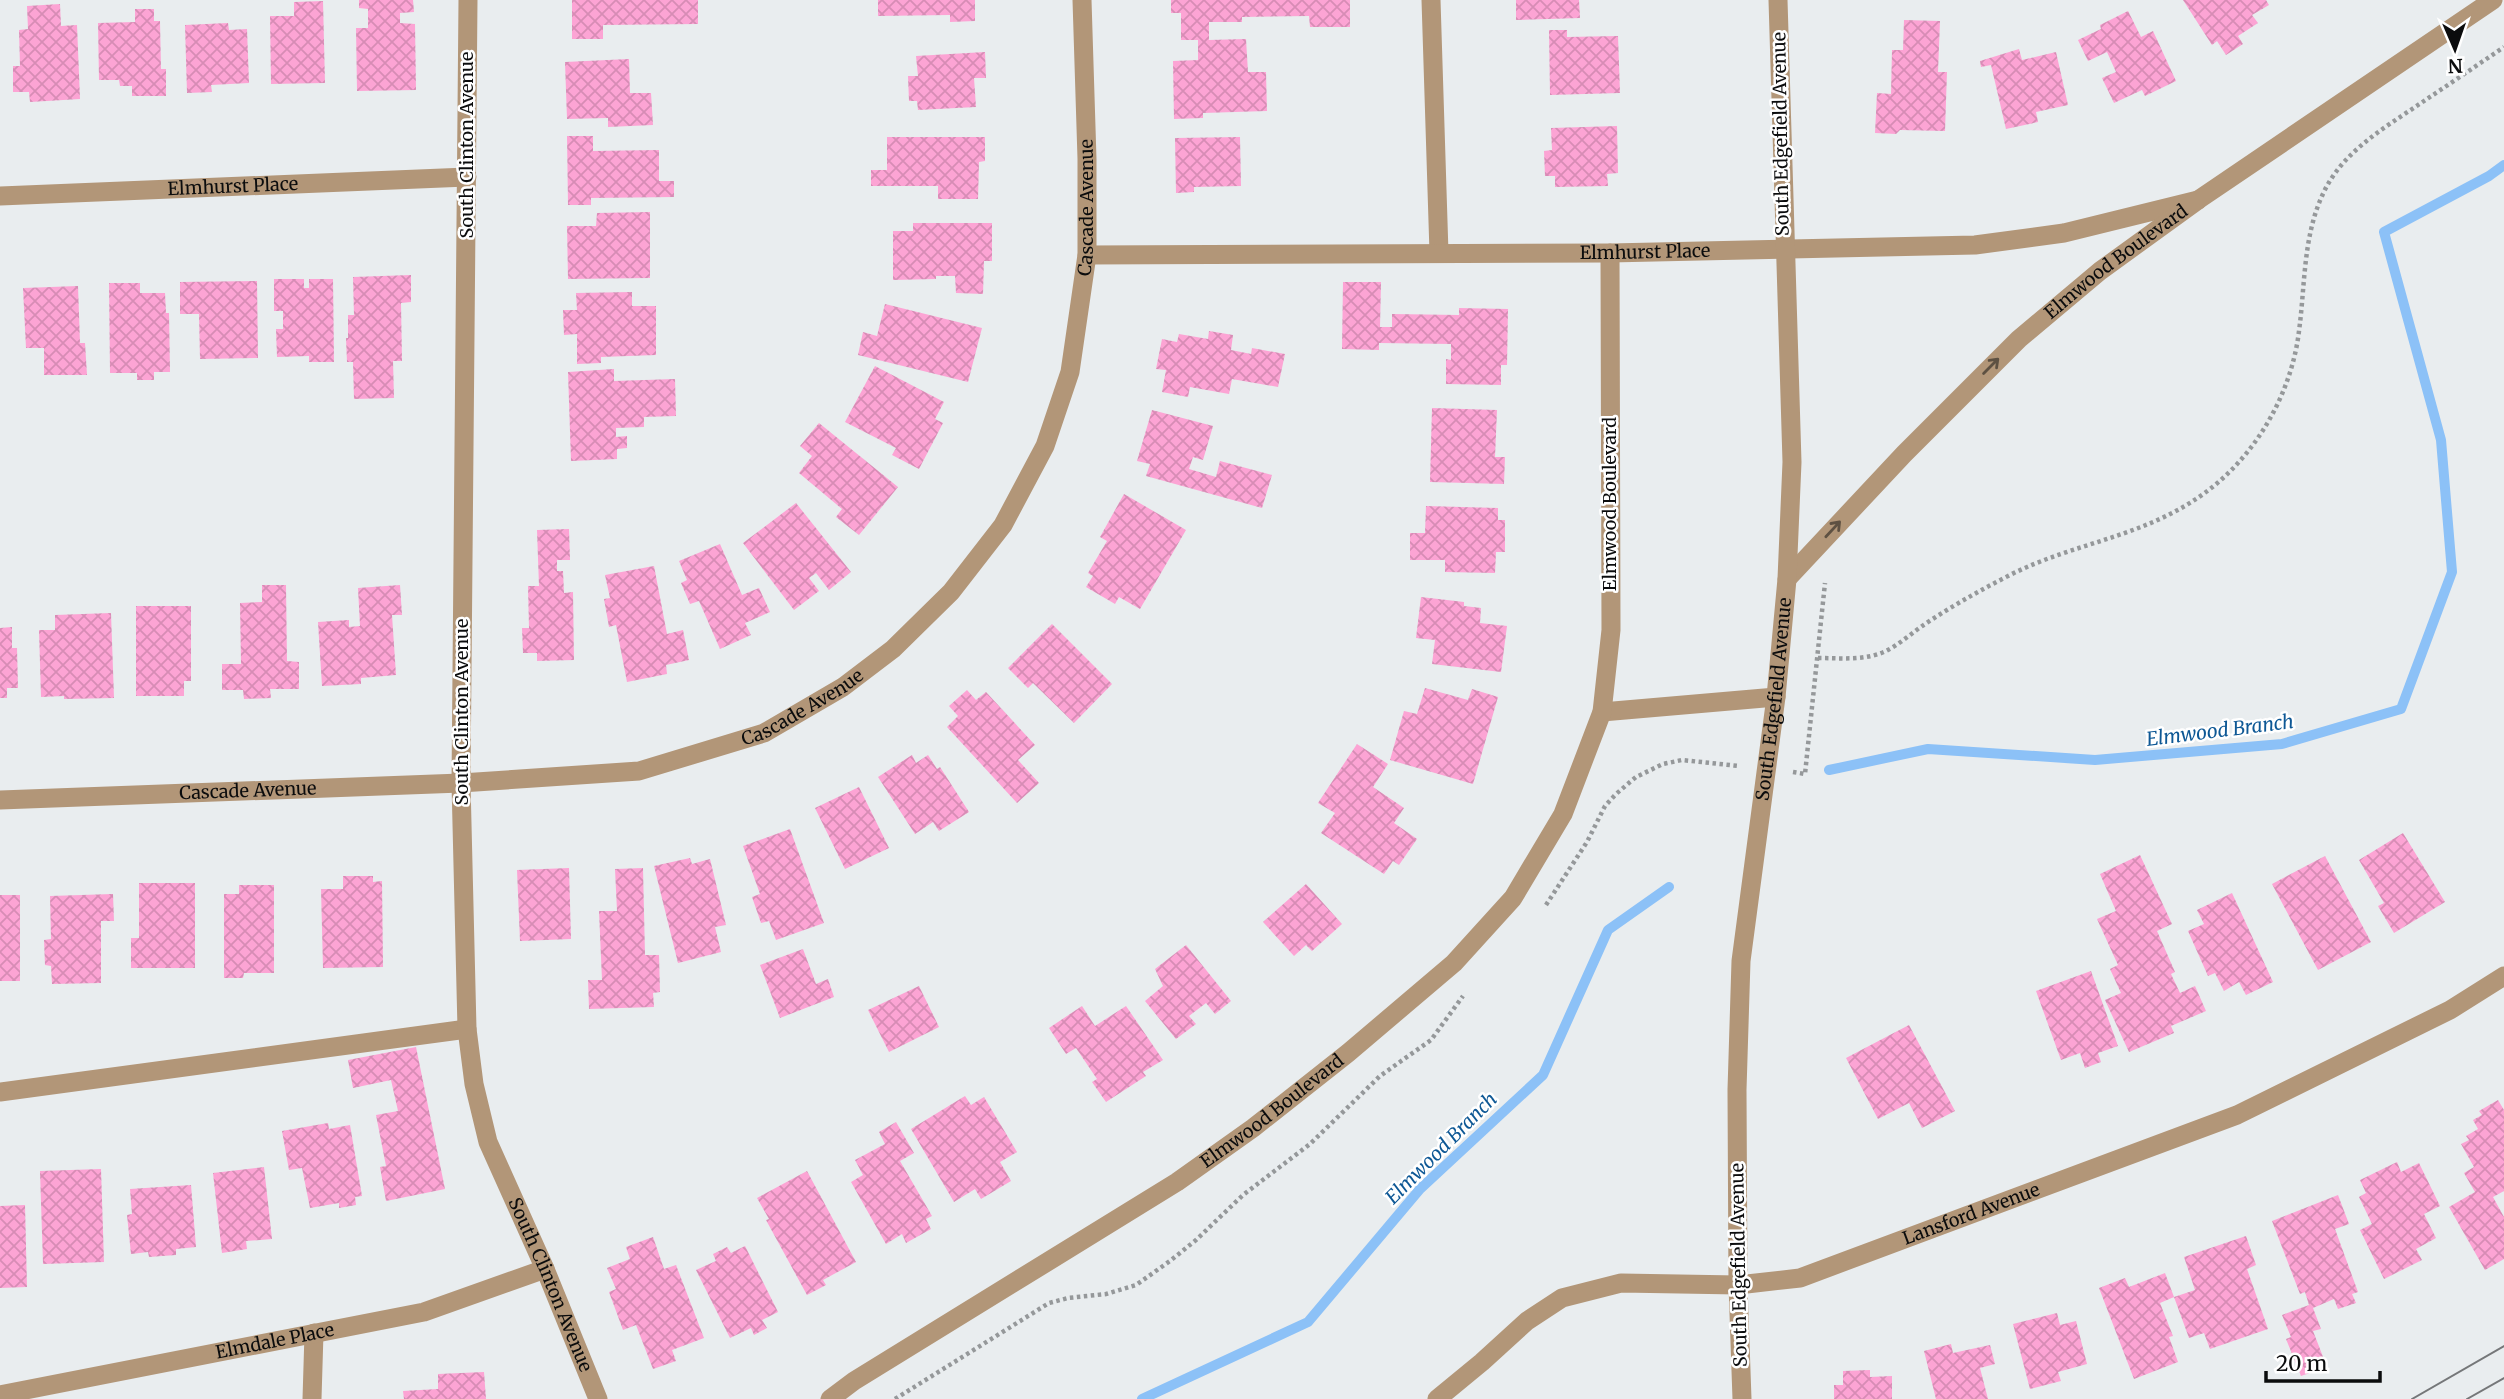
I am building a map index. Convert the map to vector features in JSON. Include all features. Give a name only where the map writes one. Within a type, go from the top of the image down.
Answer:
[{"type":"street","name":"South Clinton Avenue","points":[[468,0],[461,783],[467,1029],[474,1084],[488,1142],[545,1269],[598,1399]]},
{"type":"street","name":"Cascade Avenue","points":[[0,800],[461,783],[639,771],[764,733],[843,687],[893,649],[951,592],[1003,525],[1045,446],[1070,372],[1087,255],[1082,0]]},
{"type":"street","points":[[1431,0],[1440,253]]},
{"type":"street","name":"South Edgefield Avenue","points":[[1742,1399],[1738,1285],[1737,1090],[1741,961],[1776,697],[1787,579],[1792,462],[1778,0]]},
{"type":"street","name":"Elmwood Boulevard","points":[[1787,579],[1904,454],[2019,339],[2100,271],[2198,200],[2493,0]]},
{"type":"street","name":"Elmhurst Place","points":[[0,196],[467,177]]},
{"type":"street","name":"Elmhurst Place","points":[[1087,255],[1610,253],[1975,245],[2064,233],[2198,200]]},
{"type":"street","name":"Elmwood Boulevard","points":[[830,1399],[854,1381],[1177,1182],[1253,1128],[1454,963],[1513,898],[1563,814],[1602,712],[1611,630],[1610,253]]},
{"type":"street","points":[[1602,712],[1776,697]]},
{"type":"street","name":"Lansford Avenue","points":[[1437,1399],[1527,1321],[1562,1298],[1620,1283],[1738,1285],[1800,1278],[2237,1115],[2450,1010],[2504,976]]},
{"type":"street","points":[[0,1092],[467,1029]]},
{"type":"street","name":"Elmdale Place","points":[[0,1395],[424,1312],[545,1269]]},
{"type":"street","points":[[312,1399],[314,1333]]},
{"type":"path","points":[[1818,658],[1856,659],[1886,651],[1968,596],[2013,573],[2054,556],[2145,527],[2177,511],[2215,485],[2252,448],[2289,377],[2299,333],[2309,240],[2322,196],[2339,168],[2362,143],[2504,47]]},
{"type":"path","points":[[1805,774],[1825,592]]},
{"type":"building","points":[[359,0],[413,0],[414,12],[400,13],[400,23],[415,24],[416,90],[357,91],[356,28],[368,28],[368,9],[359,8]]},
{"type":"building","points":[[572,0],[698,0],[698,24],[603,25],[603,39],[572,39]]},
{"type":"building","points":[[878,0],[975,0],[975,21],[950,22],[950,15],[878,16]]},
{"type":"building","points":[[1171,0],[1350,0],[1350,27],[1310,27],[1309,16],[1242,17],[1242,22],[1209,22],[1209,40],[1246,39],[1248,72],[1266,72],[1267,111],[1203,113],[1203,118],[1174,119],[1173,61],[1198,60],[1198,40],[1181,40],[1181,13],[1171,13]]},
{"type":"building","points":[[1516,0],[1579,0],[1580,18],[1516,20]]},
{"type":"building","points":[[2183,0],[2266,0],[2269,5],[2252,15],[2258,23],[2238,36],[2243,44],[2226,55],[2217,41],[2212,45]]},
{"type":"building","points":[[323,1],[325,83],[271,84],[270,16],[294,16],[294,2]]},
{"type":"building","points":[[60,4],[61,26],[77,25],[80,99],[30,102],[29,92],[13,92],[13,66],[20,66],[19,30],[28,29],[27,6]]},
{"type":"building","points":[[135,9],[154,9],[154,21],[160,21],[161,69],[166,69],[166,96],[132,96],[132,86],[120,86],[119,80],[99,80],[98,23],[135,22]]},
{"type":"building","points":[[2128,11],[2141,37],[2153,31],[2176,81],[2145,96],[2142,90],[2114,103],[2102,78],[2116,72],[2107,52],[2088,61],[2078,40]]},
{"type":"building","points":[[1904,20],[1940,21],[1938,72],[1947,72],[1945,131],[1900,130],[1896,134],[1875,133],[1877,93],[1891,94],[1892,50],[1903,50]]},
{"type":"building","points":[[228,23],[229,30],[247,29],[249,83],[211,85],[212,92],[187,93],[185,25]]},
{"type":"building","points":[[1549,30],[1567,30],[1567,37],[1618,36],[1620,93],[1550,95]]},
{"type":"building","points":[[2019,49],[2022,60],[2056,52],[2068,105],[2036,112],[2038,122],[2006,129],[1991,65],[1981,67],[1980,61]]},
{"type":"building","points":[[985,52],[986,78],[974,78],[976,107],[918,110],[917,101],[909,101],[908,76],[918,76],[916,56]]},
{"type":"building","points":[[629,59],[630,93],[651,93],[653,125],[608,127],[608,118],[567,119],[565,62]]},
{"type":"building","points":[[1617,126],[1618,173],[1607,174],[1608,186],[1555,187],[1555,176],[1545,176],[1544,151],[1552,150],[1551,128]]},
{"type":"building","points":[[567,136],[593,136],[593,151],[659,150],[659,181],[674,181],[674,197],[591,198],[591,205],[568,205]]},
{"type":"building","points":[[887,137],[985,137],[985,161],[979,162],[978,199],[938,199],[938,186],[871,186],[871,170],[887,170]]},
{"type":"building","points":[[1240,137],[1241,186],[1194,187],[1194,192],[1176,193],[1175,138]]},
{"type":"building","points":[[650,212],[650,278],[568,279],[567,226],[596,226],[597,213]]},
{"type":"building","points":[[913,223],[992,223],[992,261],[984,261],[983,294],[956,293],[955,276],[893,280],[893,231],[913,231]]},
{"type":"building","points":[[411,275],[411,302],[401,303],[402,361],[393,361],[394,398],[354,399],[353,362],[347,362],[346,338],[348,315],[354,315],[353,277]]},
{"type":"building","points":[[274,279],[304,279],[304,288],[309,288],[309,279],[333,279],[334,362],[309,362],[309,356],[277,357],[276,329],[283,329],[283,311],[274,311]]},
{"type":"building","points":[[257,281],[258,358],[200,359],[199,314],[180,314],[180,282]]},
{"type":"building","points":[[1343,282],[1381,282],[1380,327],[1392,327],[1392,314],[1459,315],[1459,308],[1508,309],[1507,365],[1501,365],[1501,385],[1446,384],[1446,359],[1451,360],[1451,344],[1379,343],[1379,350],[1342,349]]},
{"type":"building","points":[[109,283],[140,283],[140,293],[165,293],[166,313],[169,313],[170,372],[154,372],[154,380],[137,380],[137,373],[110,373]]},
{"type":"building","points":[[78,286],[80,343],[85,343],[87,375],[44,375],[44,348],[26,348],[23,288]]},
{"type":"building","points":[[632,292],[632,306],[656,306],[656,355],[601,357],[601,363],[577,364],[577,334],[564,335],[563,310],[577,310],[576,293]]},
{"type":"building","points":[[885,304],[982,328],[968,382],[858,355],[863,332],[877,336]]},
{"type":"building","points":[[1209,331],[1233,335],[1231,350],[1251,354],[1252,348],[1285,354],[1278,387],[1232,379],[1229,394],[1190,387],[1188,397],[1162,392],[1166,370],[1156,369],[1162,339],[1177,342],[1179,334],[1208,339]]},
{"type":"building","points":[[875,366],[944,402],[935,419],[943,423],[919,469],[892,455],[896,448],[845,422]]},
{"type":"building","points":[[614,369],[614,381],[675,379],[676,416],[644,417],[644,427],[616,428],[616,437],[627,436],[627,448],[617,449],[617,459],[571,461],[568,372]]},
{"type":"building","points":[[1432,408],[1497,410],[1495,457],[1505,457],[1504,484],[1430,482]]},
{"type":"building","points":[[1152,410],[1213,426],[1203,460],[1193,457],[1189,469],[1216,477],[1220,461],[1272,475],[1262,508],[1146,476],[1150,464],[1137,461]]},
{"type":"building","points":[[819,423],[898,487],[859,535],[836,517],[842,509],[799,473],[812,456],[800,446]]},
{"type":"building","points":[[1124,494],[1186,530],[1140,609],[1119,597],[1115,604],[1086,587],[1093,576],[1088,573],[1107,541],[1100,537]]},
{"type":"building","points":[[796,503],[851,572],[829,590],[816,573],[809,578],[819,591],[794,610],[743,543]]},
{"type":"building","points":[[1426,506],[1498,508],[1498,520],[1505,520],[1505,552],[1496,552],[1495,573],[1445,572],[1445,560],[1410,560],[1410,533],[1425,533]]},
{"type":"building","points":[[569,529],[570,560],[557,560],[557,571],[563,571],[564,593],[573,592],[574,660],[537,661],[537,653],[523,653],[522,628],[529,628],[528,586],[539,586],[537,530]]},
{"type":"building","points":[[720,544],[742,595],[759,588],[770,612],[745,623],[751,635],[720,649],[699,601],[690,604],[681,583],[687,580],[679,561]]},
{"type":"building","points":[[654,566],[667,634],[683,630],[689,660],[666,665],[667,674],[627,682],[616,625],[609,627],[604,599],[610,598],[605,575]]},
{"type":"building","points":[[262,585],[286,585],[287,661],[299,662],[299,689],[270,689],[271,698],[244,699],[243,690],[222,690],[222,664],[241,664],[240,603],[262,602]]},
{"type":"building","points":[[400,585],[402,615],[392,615],[396,675],[361,678],[361,684],[322,686],[318,622],[349,620],[349,627],[360,626],[358,588]]},
{"type":"building","points":[[1421,597],[1464,602],[1464,606],[1481,608],[1480,623],[1507,626],[1501,672],[1432,664],[1435,640],[1416,638]]},
{"type":"building","points":[[136,606],[191,606],[191,681],[184,681],[184,696],[136,696]]},
{"type":"building","points":[[111,613],[114,698],[41,697],[39,630],[55,630],[55,615]]},
{"type":"building","points":[[1052,624],[1112,684],[1074,723],[1033,683],[1028,688],[1008,668]]},
{"type":"building","points":[[12,627],[12,648],[17,648],[18,688],[7,688],[7,698],[0,698],[0,628]]},
{"type":"building","points":[[1425,688],[1468,700],[1472,689],[1498,697],[1473,784],[1390,760],[1404,711],[1417,714]]},
{"type":"building","points":[[967,690],[976,700],[986,692],[1035,745],[1018,760],[1039,783],[1017,803],[947,727],[958,716],[949,706]]},
{"type":"building","points":[[1357,744],[1388,764],[1373,787],[1404,808],[1394,823],[1417,839],[1399,865],[1393,861],[1384,874],[1321,833],[1335,813],[1318,803]]},
{"type":"building","points":[[912,755],[916,763],[928,755],[937,769],[940,767],[969,812],[939,831],[933,822],[915,834],[878,777]]},
{"type":"building","points":[[859,787],[889,848],[845,869],[815,808]]},
{"type":"building","points":[[790,829],[824,923],[776,940],[769,921],[761,923],[752,897],[760,894],[743,846]]},
{"type":"building","points":[[2403,833],[2445,902],[2394,933],[2378,906],[2384,903],[2359,860]]},
{"type":"building","points":[[2140,855],[2172,924],[2157,931],[2175,972],[2171,974],[2180,993],[2195,986],[2206,1011],[2171,1026],[2174,1033],[2129,1052],[2105,1000],[2121,993],[2110,969],[2118,965],[2097,919],[2116,911],[2100,874]]},
{"type":"building","points":[[2325,856],[2371,942],[2318,970],[2272,884]]},
{"type":"building","points":[[690,858],[692,864],[710,859],[726,925],[715,927],[721,952],[678,963],[654,866]]},
{"type":"building","points":[[569,868],[571,939],[520,941],[517,870]]},
{"type":"building","points":[[643,868],[645,955],[659,955],[660,992],[653,993],[654,1007],[589,1009],[588,980],[602,980],[599,911],[617,911],[615,869]]},
{"type":"building","points":[[343,876],[373,876],[373,882],[382,881],[383,967],[323,968],[321,889],[343,889]]},
{"type":"building","points":[[139,883],[195,883],[195,968],[131,968],[131,938],[139,938]]},
{"type":"building","points":[[1306,884],[1342,924],[1312,951],[1306,945],[1294,956],[1263,922]]},
{"type":"building","points":[[239,885],[274,885],[274,973],[244,973],[243,978],[224,978],[224,894],[239,894]]},
{"type":"building","points":[[2232,893],[2273,982],[2246,995],[2239,982],[2224,991],[2215,973],[2208,976],[2188,931],[2204,924],[2197,910]]},
{"type":"building","points":[[113,894],[114,921],[101,921],[101,983],[52,984],[51,966],[45,965],[44,940],[51,939],[50,896]]},
{"type":"building","points":[[0,895],[20,895],[20,981],[0,981]]},
{"type":"building","points":[[1186,945],[1231,1001],[1215,1014],[1206,1003],[1189,1016],[1196,1024],[1176,1039],[1145,1001],[1163,986],[1155,969]]},
{"type":"building","points":[[803,949],[816,984],[828,979],[834,997],[780,1018],[760,965]]},
{"type":"building","points":[[2091,971],[2118,1046],[2098,1053],[2101,1062],[2085,1068],[2080,1053],[2061,1060],[2036,991]]},
{"type":"building","points":[[919,986],[939,1027],[889,1052],[868,1010]]},
{"type":"building","points":[[1082,1006],[1095,1026],[1126,1006],[1163,1060],[1143,1072],[1146,1076],[1106,1102],[1092,1082],[1097,1079],[1076,1048],[1066,1054],[1049,1028]]},
{"type":"building","points":[[1909,1025],[1955,1111],[1922,1128],[1909,1103],[1878,1119],[1846,1058]]},
{"type":"building","points":[[416,1047],[445,1189],[386,1201],[380,1167],[386,1166],[376,1115],[398,1111],[391,1080],[353,1088],[348,1060]]},
{"type":"building","points":[[965,1096],[971,1105],[984,1097],[1017,1152],[1000,1162],[1011,1181],[981,1199],[975,1189],[954,1202],[911,1129]]},
{"type":"building","points":[[2498,1100],[2504,1110],[2504,1191],[2493,1197],[2504,1217],[2504,1259],[2485,1270],[2449,1207],[2475,1192],[2464,1173],[2474,1167],[2461,1144],[2469,1140],[2466,1136],[2478,1129],[2473,1120],[2482,1115],[2479,1111]]},
{"type":"building","points":[[896,1122],[914,1153],[900,1161],[932,1216],[926,1219],[931,1229],[906,1243],[902,1234],[886,1244],[851,1182],[863,1175],[855,1160],[885,1144],[879,1132]]},
{"type":"building","points":[[328,1123],[329,1129],[350,1125],[362,1196],[355,1197],[356,1205],[339,1208],[339,1203],[310,1208],[302,1168],[289,1170],[282,1131]]},
{"type":"building","points":[[2397,1162],[2401,1172],[2419,1163],[2440,1206],[2424,1214],[2436,1238],[2416,1249],[2422,1260],[2384,1279],[2360,1230],[2372,1224],[2359,1197],[2366,1193],[2360,1180]]},
{"type":"building","points":[[264,1167],[272,1239],[246,1241],[247,1249],[222,1253],[213,1173]]},
{"type":"building","points":[[101,1169],[104,1262],[43,1264],[40,1171]]},
{"type":"building","points":[[807,1171],[856,1262],[823,1280],[826,1285],[807,1295],[757,1198]]},
{"type":"building","points":[[191,1185],[196,1247],[176,1249],[176,1255],[149,1257],[148,1252],[131,1254],[127,1215],[132,1214],[130,1189]]},
{"type":"building","points":[[2338,1195],[2349,1224],[2335,1229],[2358,1292],[2352,1294],[2356,1303],[2338,1309],[2334,1299],[2313,1308],[2321,1329],[2313,1331],[2327,1367],[2301,1376],[2286,1339],[2291,1337],[2282,1315],[2309,1305],[2305,1292],[2300,1294],[2272,1221]]},
{"type":"building","points":[[25,1205],[27,1287],[0,1288],[0,1206]]},
{"type":"building","points":[[2246,1236],[2256,1265],[2247,1269],[2268,1329],[2210,1349],[2204,1333],[2189,1338],[2174,1297],[2195,1290],[2184,1257]]},
{"type":"building","points":[[653,1237],[664,1269],[676,1265],[704,1338],[672,1350],[676,1361],[653,1369],[636,1325],[623,1330],[609,1292],[616,1289],[607,1268],[630,1259],[626,1247]]},
{"type":"building","points":[[745,1246],[778,1312],[762,1320],[767,1328],[754,1335],[751,1328],[730,1338],[696,1270],[716,1261],[713,1254],[727,1247],[731,1253]]},
{"type":"building","points":[[2165,1273],[2174,1297],[2160,1303],[2173,1336],[2169,1337],[2178,1362],[2134,1379],[2099,1288],[2125,1278],[2129,1287]]},
{"type":"building","points":[[2057,1313],[2060,1325],[2076,1321],[2087,1364],[2058,1372],[2061,1381],[2030,1389],[2013,1324]]},
{"type":"building","points":[[1951,1344],[1953,1353],[1990,1345],[1995,1364],[1980,1368],[1988,1399],[1936,1399],[1924,1351]]},
{"type":"building","points":[[1870,1370],[1870,1377],[1892,1376],[1892,1399],[1834,1399],[1834,1385],[1843,1385],[1843,1371]]},
{"type":"building","points":[[484,1372],[486,1399],[404,1399],[403,1391],[438,1389],[438,1374]]},
{"type":"waterway","name":"Elmwood Branch","points":[[1829,770],[1928,749],[2095,760],[2282,744],[2401,709],[2452,572],[2441,440],[2384,232],[2489,176],[2504,165]]},
{"type":"waterway","name":"Elmwood Branch","points":[[1142,1399],[1308,1322],[1420,1189],[1543,1075],[1608,930],[1669,887]]},
{"type":"tram line","points":[[2412,1399],[2504,1346]]},
{"type":"tram line","points":[[2467,1399],[2504,1378]]}]
